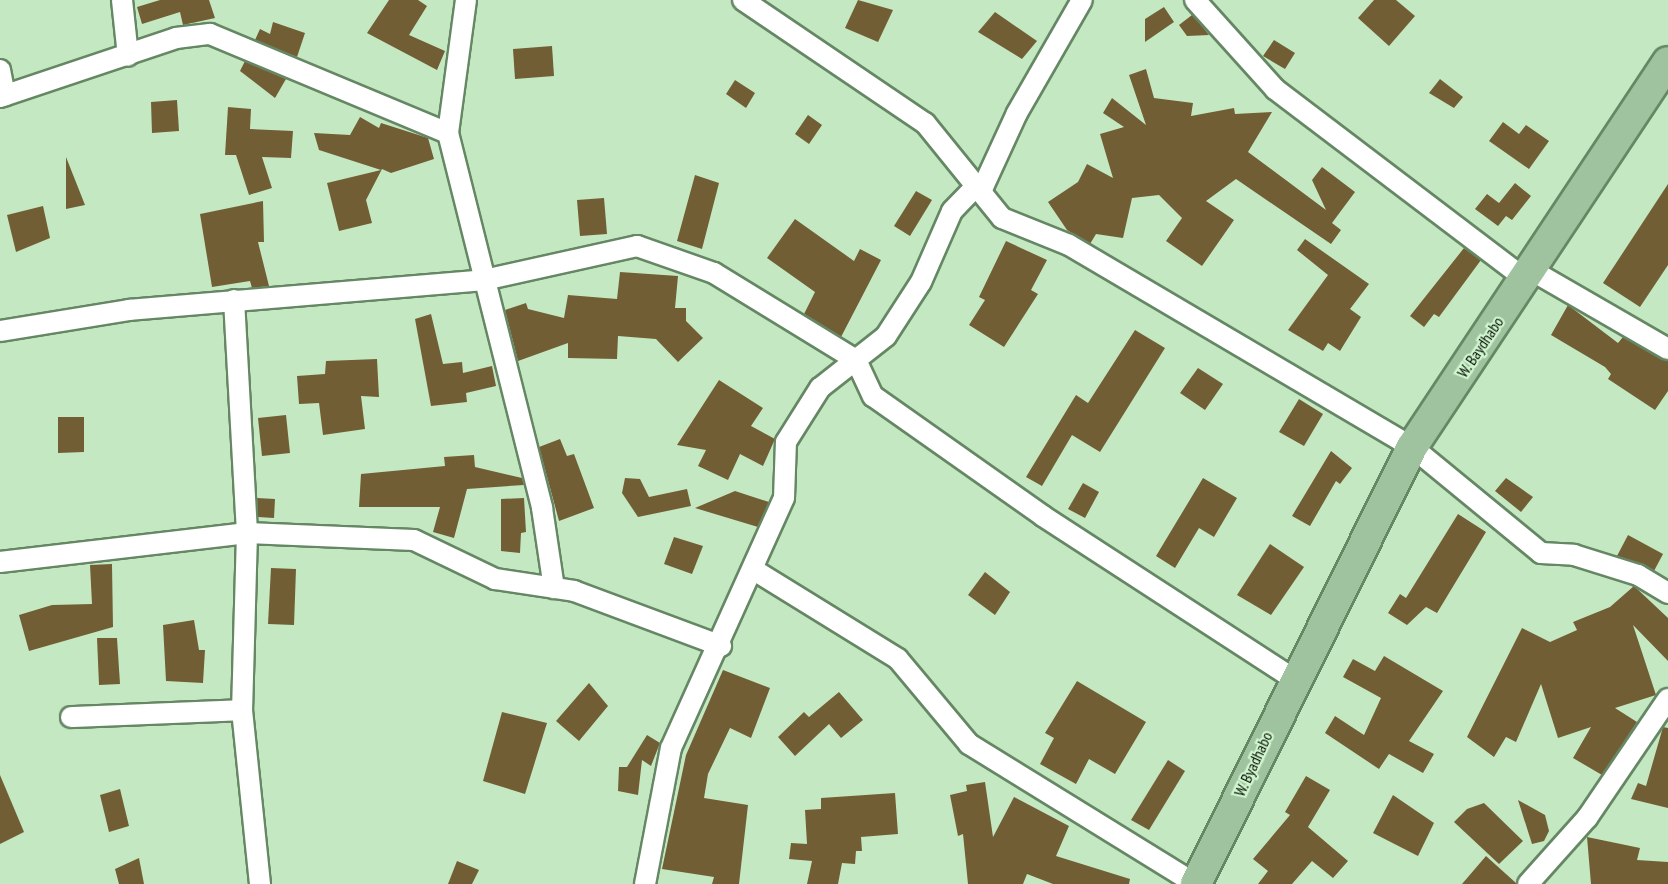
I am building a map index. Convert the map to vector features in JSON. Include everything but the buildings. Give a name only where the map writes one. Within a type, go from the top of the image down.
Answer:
[{"type":"main road","name":"W. Baydhabo","points":[[1312,644],[1412,447],[1668,62]]},
{"type":"main road","name":"W. Byadhabo","points":[[1196,884],[1312,644]]},
{"type":"street","points":[[122,0],[128,57]]},
{"type":"street","points":[[466,0],[448,133],[542,508],[554,588]]},
{"type":"street","points":[[743,0],[925,123],[1002,218],[1069,245],[1412,447],[1541,553],[1574,555],[1638,575],[1668,593]]},
{"type":"street","points":[[976,186],[983,187],[1017,113],[1082,0]]},
{"type":"street","points":[[1195,0],[1275,89],[1528,274],[1668,349]]},
{"type":"street","points":[[0,70],[3,97],[128,57],[176,38],[210,33],[448,133]]},
{"type":"street","points":[[645,884],[671,748],[721,646],[738,595],[754,570],[784,498],[786,442],[820,388],[886,336],[921,282],[952,211],[976,186]]},
{"type":"street","points":[[0,331],[129,310],[484,280],[638,246],[714,273],[856,360],[873,396],[1043,516],[1294,679]]},
{"type":"street","points":[[234,300],[247,532],[242,710],[260,884]]},
{"type":"street","points":[[0,562],[247,532],[414,540],[495,579],[554,588],[721,646]]},
{"type":"street","points":[[754,570],[898,659],[969,744],[1196,884]]},
{"type":"street","points":[[1528,884],[1587,818],[1668,699]]},
{"type":"street","points":[[71,717],[242,710]]}]
